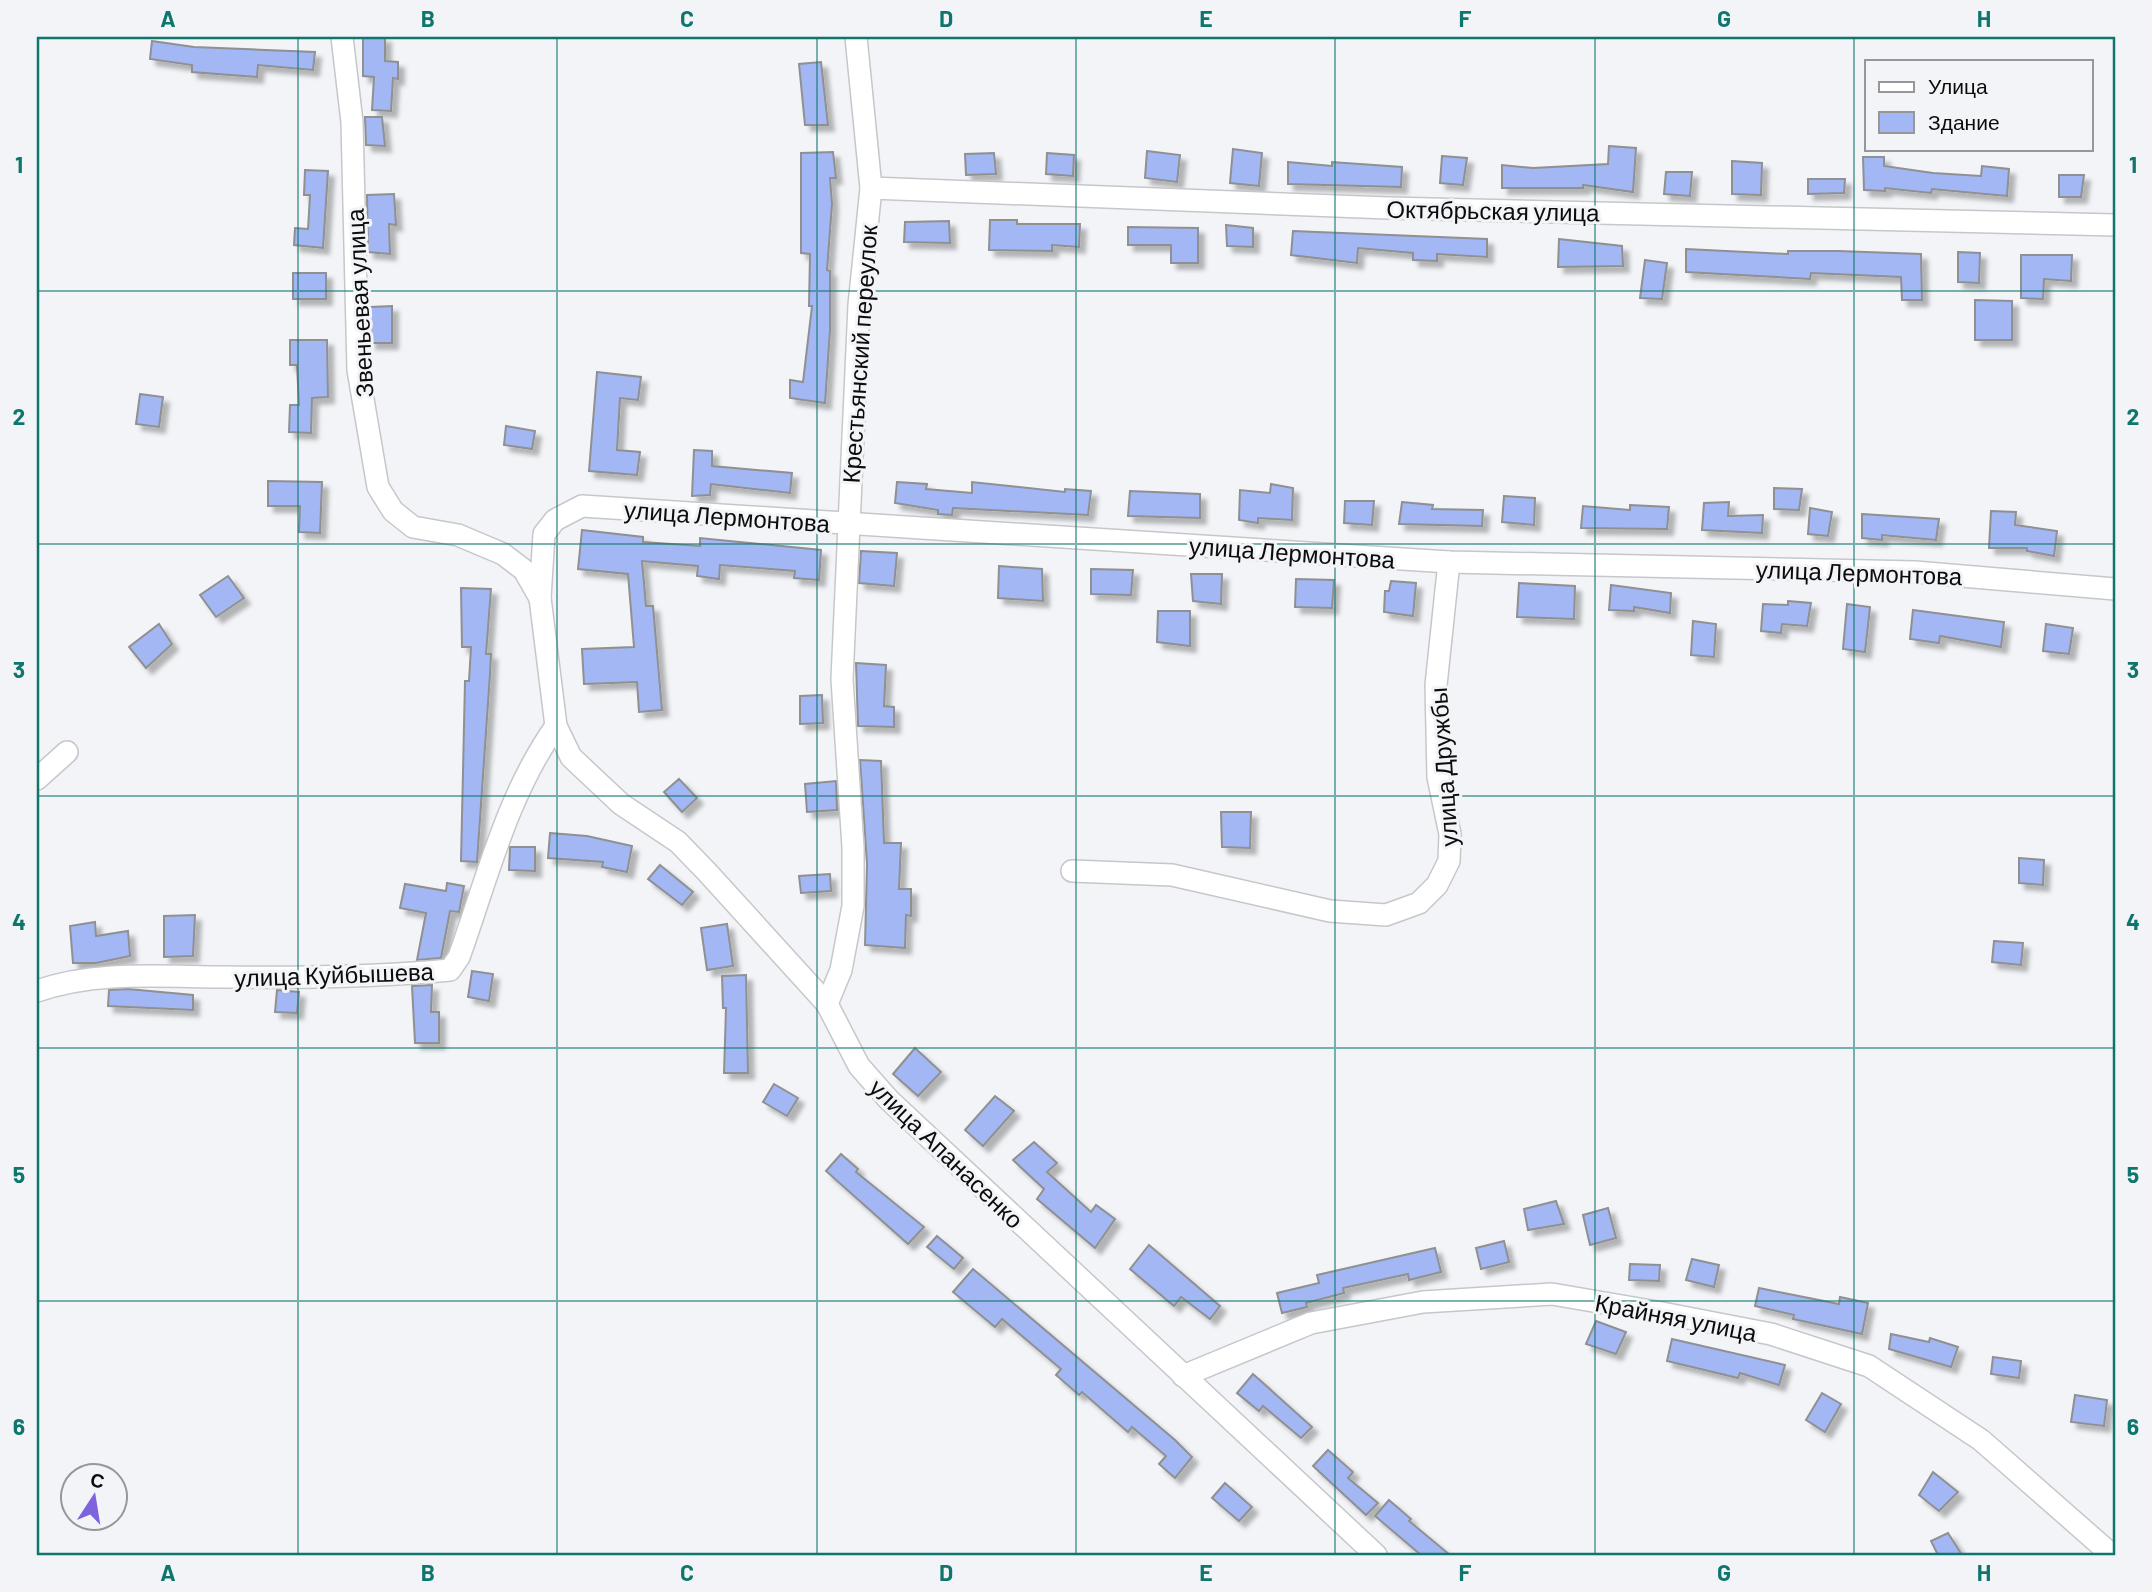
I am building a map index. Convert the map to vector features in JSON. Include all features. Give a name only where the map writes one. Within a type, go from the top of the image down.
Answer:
[{"type":"street","name":"Звеньевая улица","points":[[342,37],[352,122],[358,370],[378,487],[393,512],[413,527],[458,535],[503,554],[524,570],[540,598]]},
{"type":"street","name":"Крестьянский переулок","points":[[827,1004],[841,970],[853,906],[853,847],[842,679],[859,305],[871,188],[856,37]]},
{"type":"street","name":"Октябрьская улица","points":[[871,188],[1388,208],[2115,225]]},
{"type":"street","name":"улица Лермонтова","points":[[540,598],[544,534],[555,520],[582,506],[1449,562],[1915,572],[2115,589]]},
{"type":"street","name":"улица Дружбы","points":[[1072,871],[1172,875],[1330,911],[1386,915],[1419,903],[1437,885],[1448,861],[1450,834],[1438,777],[1436,685],[1449,562]]},
{"type":"street","name":"улица Апанасенко","points":[[540,598],[556,726],[571,757],[595,783],[678,842],[827,1004],[859,1066],[889,1100],[1376,1555]]},
{"type":"street","name":"улица Куйбышева","points":[[37,991],[57,984],[105,977],[274,978],[450,970],[459,957],[518,790],[536,755],[556,726]]},
{"type":"street","points":[[37,779],[67,752]]},
{"type":"street","name":"Крайняя улица","points":[[1183,1376],[1311,1323],[1423,1302],[1552,1294],[1669,1314],[1770,1334],[1869,1366],[1981,1440],[2112,1555]]},
{"type":"building","points":[[363,37],[385,37],[385,61],[398,62],[398,79],[393,78],[391,111],[372,110],[374,77],[363,76]]},
{"type":"building","points":[[152,41],[194,47],[315,52],[313,70],[258,65],[257,77],[192,72],[192,65],[150,59]]},
{"type":"building","points":[[821,62],[828,125],[805,125],[799,64]]},
{"type":"building","points":[[365,117],[382,117],[385,146],[366,145]]},
{"type":"building","points":[[1609,146],[1636,148],[1633,192],[1583,185],[1583,188],[1502,188],[1502,165],[1533,168],[1608,164]]},
{"type":"building","points":[[1233,149],[1262,153],[1259,186],[1230,183]]},
{"type":"building","points":[[1147,151],[1180,155],[1177,182],[1145,178]]},
{"type":"building","points":[[833,152],[836,178],[830,178],[832,204],[827,270],[830,271],[830,330],[825,403],[790,398],[790,380],[803,382],[812,306],[809,306],[810,254],[801,253],[801,153]]},
{"type":"building","points":[[994,153],[996,174],[966,175],[965,154]]},
{"type":"building","points":[[1047,153],[1074,155],[1073,176],[1046,174]]},
{"type":"building","points":[[1442,156],[1467,158],[1463,185],[1440,183]]},
{"type":"building","points":[[1863,157],[1884,157],[1884,166],[1933,173],[1981,176],[1982,166],[2009,169],[2007,196],[1932,189],[1931,193],[1885,188],[1885,191],[1864,190]]},
{"type":"building","points":[[1732,161],[1762,163],[1761,195],[1732,194]]},
{"type":"building","points":[[1288,162],[1402,167],[1401,187],[1288,184]]},
{"type":"building","points":[[305,170],[328,171],[323,248],[294,245],[295,228],[308,229],[310,195],[304,195]]},
{"type":"building","points":[[1666,172],[1692,172],[1690,196],[1664,194]]},
{"type":"building","points":[[2059,175],[2084,175],[2081,197],[2059,197]]},
{"type":"building","points":[[1808,179],[1845,179],[1844,193],[1808,194]]},
{"type":"building","points":[[394,194],[396,225],[389,224],[390,254],[368,252],[367,195]]},
{"type":"building","points":[[990,220],[1017,220],[1017,224],[1080,224],[1079,247],[1052,245],[1052,251],[989,250]]},
{"type":"building","points":[[949,221],[950,243],[904,242],[905,222]]},
{"type":"building","points":[[1226,225],[1253,228],[1253,247],[1227,246]]},
{"type":"building","points":[[1128,227],[1198,228],[1198,263],[1171,263],[1171,245],[1128,245]]},
{"type":"building","points":[[1293,231],[1487,239],[1487,257],[1437,254],[1437,261],[1413,260],[1413,253],[1358,248],[1357,263],[1291,255]]},
{"type":"building","points":[[1559,239],[1622,246],[1623,266],[1558,267]]},
{"type":"building","points":[[1686,249],[1788,254],[1788,251],[1838,251],[1921,254],[1922,300],[1902,300],[1901,277],[1811,273],[1810,279],[1686,272]]},
{"type":"building","points":[[1958,252],[1980,253],[1979,283],[1958,282]]},
{"type":"building","points":[[2021,255],[2072,255],[2071,281],[2044,279],[2043,299],[2021,298]]},
{"type":"building","points":[[1645,260],[1667,263],[1662,299],[1640,298]]},
{"type":"building","points":[[293,273],[326,273],[326,299],[293,299]]},
{"type":"building","points":[[1975,300],[2012,301],[2012,340],[1975,340]]},
{"type":"building","points":[[392,306],[392,343],[370,343],[370,307]]},
{"type":"building","points":[[290,340],[327,340],[328,397],[312,398],[311,433],[289,432],[290,405],[299,405],[297,365],[290,365]]},
{"type":"building","points":[[597,372],[641,377],[638,400],[620,398],[617,450],[640,452],[637,475],[589,471]]},
{"type":"building","points":[[140,394],[163,397],[159,427],[136,424]]},
{"type":"building","points":[[506,426],[535,431],[532,449],[504,445]]},
{"type":"building","points":[[694,450],[712,451],[712,466],[792,473],[790,493],[711,484],[710,495],[692,496]]},
{"type":"building","points":[[268,481],[322,482],[320,533],[299,532],[300,506],[268,506]]},
{"type":"building","points":[[897,482],[927,484],[926,489],[972,493],[972,482],[1065,492],[1065,489],[1091,491],[1088,515],[953,508],[952,515],[895,503]]},
{"type":"building","points":[[1271,484],[1293,488],[1292,520],[1258,518],[1258,523],[1239,520],[1240,490],[1270,493]]},
{"type":"building","points":[[1774,488],[1802,489],[1799,510],[1774,509]]},
{"type":"building","points":[[1130,491],[1200,494],[1200,518],[1128,516]]},
{"type":"building","points":[[1504,496],[1535,498],[1534,525],[1502,522]]},
{"type":"building","points":[[1345,501],[1374,501],[1372,525],[1344,523]]},
{"type":"building","points":[[1402,502],[1433,505],[1432,509],[1483,510],[1482,526],[1399,524]]},
{"type":"building","points":[[1729,502],[1728,516],[1763,515],[1762,533],[1702,530],[1704,503]]},
{"type":"building","points":[[1630,505],[1669,507],[1667,529],[1581,528],[1583,506],[1630,510]]},
{"type":"building","points":[[1810,508],[1832,512],[1828,536],[1808,534]]},
{"type":"building","points":[[1991,511],[2016,512],[2015,525],[2057,531],[2054,556],[2027,551],[2027,548],[1989,548]]},
{"type":"building","points":[[1862,514],[1939,519],[1936,540],[1882,535],[1882,540],[1862,538]]},
{"type":"building","points":[[582,530],[643,537],[643,542],[700,546],[700,538],[821,550],[819,580],[794,578],[795,571],[720,565],[719,579],[697,576],[698,566],[642,561],[646,606],[653,606],[662,710],[639,712],[637,682],[584,684],[582,649],[634,647],[628,574],[578,569]]},
{"type":"building","points":[[861,551],[897,553],[894,586],[859,583]]},
{"type":"building","points":[[999,566],[1042,569],[1043,601],[998,598]]},
{"type":"building","points":[[1091,569],[1133,570],[1131,595],[1091,594]]},
{"type":"building","points":[[1191,574],[1222,574],[1221,604],[1193,601]]},
{"type":"building","points":[[228,576],[244,598],[216,617],[200,595]]},
{"type":"building","points":[[1296,579],[1334,580],[1332,608],[1295,607]]},
{"type":"building","points":[[1391,581],[1416,583],[1413,616],[1384,612],[1385,591],[1389,591]]},
{"type":"building","points":[[1519,583],[1575,586],[1574,619],[1517,617]]},
{"type":"building","points":[[1611,585],[1671,593],[1670,613],[1634,607],[1634,611],[1609,610]]},
{"type":"building","points":[[461,588],[491,589],[486,654],[491,654],[490,674],[477,862],[461,861],[465,681],[469,681],[471,647],[462,647]]},
{"type":"building","points":[[1788,601],[1811,603],[1807,626],[1782,624],[1781,633],[1761,631],[1763,604],[1788,605]]},
{"type":"building","points":[[1847,604],[1870,607],[1865,652],[1843,649]]},
{"type":"building","points":[[1913,610],[2004,622],[2001,647],[1940,636],[1939,643],[1910,639]]},
{"type":"building","points":[[1158,611],[1190,611],[1190,646],[1157,642]]},
{"type":"building","points":[[1693,621],[1716,624],[1714,657],[1691,655]]},
{"type":"building","points":[[159,624],[172,644],[146,668],[129,647]]},
{"type":"building","points":[[2046,624],[2073,628],[2069,654],[2043,651]]},
{"type":"building","points":[[856,663],[886,665],[884,706],[894,707],[894,727],[858,726]]},
{"type":"building","points":[[822,695],[823,723],[800,724],[800,696]]},
{"type":"building","points":[[860,760],[881,761],[884,843],[901,843],[899,889],[911,889],[911,916],[906,915],[905,948],[865,945],[867,864]]},
{"type":"building","points":[[679,779],[697,798],[682,812],[664,792]]},
{"type":"building","points":[[836,781],[837,810],[807,812],[805,784]]},
{"type":"building","points":[[1221,812],[1251,812],[1250,848],[1222,847]]},
{"type":"building","points":[[550,833],[587,836],[632,846],[627,872],[602,867],[603,862],[548,858]]},
{"type":"building","points":[[510,847],[535,847],[535,871],[509,870]]},
{"type":"building","points":[[2019,858],[2044,860],[2043,885],[2019,883]]},
{"type":"building","points":[[660,865],[693,892],[682,905],[648,879]]},
{"type":"building","points":[[830,874],[831,891],[801,893],[799,876]]},
{"type":"building","points":[[447,883],[464,886],[459,912],[450,911],[441,958],[417,960],[426,913],[400,908],[405,884],[446,891]]},
{"type":"building","points":[[195,915],[193,956],[164,957],[164,916]]},
{"type":"building","points":[[95,922],[96,936],[128,931],[130,956],[96,963],[73,963],[70,926]]},
{"type":"building","points":[[727,924],[733,966],[707,970],[701,928]]},
{"type":"building","points":[[1994,941],[2023,943],[2021,965],[1992,962]]},
{"type":"building","points":[[472,971],[493,974],[489,1001],[468,997]]},
{"type":"building","points":[[746,975],[748,1073],[724,1073],[726,1008],[723,1008],[722,976]]},
{"type":"building","points":[[432,985],[431,1012],[439,1012],[439,1043],[415,1043],[412,986]]},
{"type":"building","points":[[128,989],[193,995],[193,1010],[108,1006],[109,990]]},
{"type":"building","points":[[277,990],[299,992],[297,1013],[275,1012]]},
{"type":"building","points":[[915,1048],[941,1072],[918,1096],[893,1074]]},
{"type":"building","points":[[774,1084],[798,1098],[787,1116],[763,1102]]},
{"type":"building","points":[[995,1096],[1014,1111],[983,1146],[965,1130]]},
{"type":"building","points":[[1034,1142],[1057,1163],[1047,1172],[1091,1212],[1096,1205],[1115,1219],[1095,1248],[1037,1199],[1044,1189],[1013,1160]]},
{"type":"building","points":[[841,1154],[858,1169],[856,1172],[924,1227],[908,1244],[826,1171]]},
{"type":"building","points":[[1556,1201],[1564,1224],[1528,1230],[1524,1209]]},
{"type":"building","points":[[1608,1208],[1616,1238],[1590,1245],[1583,1215]]},
{"type":"building","points":[[937,1236],[963,1258],[954,1269],[927,1247]]},
{"type":"building","points":[[1504,1241],[1509,1262],[1481,1269],[1476,1248]]},
{"type":"building","points":[[1149,1245],[1220,1306],[1210,1319],[1181,1297],[1174,1306],[1130,1269]]},
{"type":"building","points":[[1435,1248],[1441,1272],[1409,1280],[1408,1274],[1343,1288],[1344,1293],[1306,1303],[1307,1307],[1282,1313],[1277,1293],[1319,1283],[1317,1275]]},
{"type":"building","points":[[1692,1259],[1719,1265],[1714,1287],[1686,1280]]},
{"type":"building","points":[[1630,1264],[1660,1265],[1659,1281],[1629,1280]]},
{"type":"building","points":[[973,1269],[1192,1457],[1175,1478],[1159,1464],[1166,1456],[1132,1427],[1128,1432],[1082,1392],[1079,1395],[1056,1375],[1061,1369],[1002,1319],[995,1327],[953,1292]]},
{"type":"building","points":[[1759,1288],[1839,1304],[1840,1297],[1868,1303],[1862,1334],[1793,1319],[1794,1315],[1755,1306]]},
{"type":"building","points":[[1596,1321],[1626,1332],[1616,1354],[1586,1344]]},
{"type":"building","points":[[1891,1334],[1929,1342],[1930,1338],[1958,1347],[1951,1367],[1889,1349]]},
{"type":"building","points":[[1672,1339],[1785,1365],[1779,1385],[1740,1373],[1738,1378],[1667,1361]]},
{"type":"building","points":[[1993,1357],[2021,1361],[2019,1378],[1991,1374]]},
{"type":"building","points":[[1253,1374],[1312,1427],[1301,1438],[1263,1406],[1259,1411],[1237,1393]]},
{"type":"building","points":[[1822,1393],[1841,1404],[1825,1432],[1806,1420]]},
{"type":"building","points":[[2075,1395],[2107,1400],[2104,1426],[2071,1422]]},
{"type":"building","points":[[1328,1450],[1353,1472],[1348,1478],[1378,1503],[1366,1515],[1313,1466]]},
{"type":"building","points":[[1933,1472],[1958,1492],[1939,1511],[1919,1495]]},
{"type":"building","points":[[1225,1483],[1252,1507],[1239,1521],[1212,1498]]},
{"type":"building","points":[[1389,1500],[1411,1519],[1409,1521],[1450,1555],[1421,1555],[1375,1516]]},
{"type":"building","points":[[1948,1533],[1962,1555],[1938,1555],[1931,1541]]}]
